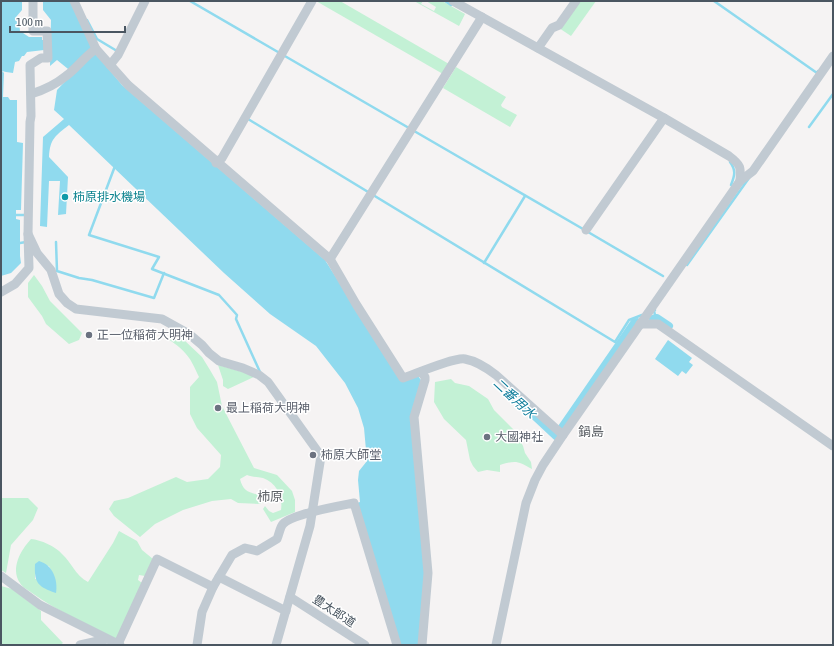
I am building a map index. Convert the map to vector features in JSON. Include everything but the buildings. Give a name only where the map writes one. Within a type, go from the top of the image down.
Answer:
[{"type":"street","points":[[1,292],[15,284],[29,268],[28,234],[31,116],[30,65],[41,58],[48,58],[47,31],[33,31],[33,1]]},
{"type":"street","points":[[74,1],[96,49],[128,86],[216,163],[330,259],[356,304],[403,378],[423,374],[442,364],[464,358],[496,375],[560,432]]},
{"type":"street","points":[[110,66],[118,55],[145,1]]},
{"type":"street","points":[[216,163],[222,158],[312,1]]},
{"type":"street","points":[[453,1],[481,20],[538,48],[712,145],[739,163],[741,170],[740,181]]},
{"type":"street","points":[[538,48],[552,28],[559,26],[576,1]]},
{"type":"street","points":[[330,259],[481,20]]},
{"type":"street","points":[[31,94],[47,90],[71,72],[87,55],[96,49]]},
{"type":"street","points":[[496,645],[530,494],[560,432],[640,324],[740,181],[753,171],[833,56]]},
{"type":"street","points":[[586,230],[664,118]]},
{"type":"street","points":[[28,234],[36,253],[51,270],[59,294],[71,307],[76,309],[162,319],[189,334],[219,361],[243,368],[259,375],[268,382],[321,456],[312,513],[276,645]]},
{"type":"street","points":[[640,324],[658,324],[833,446]]},
{"type":"street","points":[[422,645],[428,573],[414,417],[423,374]]},
{"type":"street","points":[[197,645],[202,612],[213,587],[232,555],[245,548],[257,550],[278,539],[283,524],[290,520],[354,503],[397,645]]},
{"type":"street","points":[[1,576],[40,605],[119,645],[157,559],[213,587]]},
{"type":"street","points":[[219,577],[286,610]]},
{"type":"street","name":"豊太郎道","points":[[290,597],[365,645]]},
{"type":"street","points":[[80,645],[107,639]]},
{"type":"green space","points":[[316,1],[340,1],[449,64],[443,74]]},
{"type":"green space","points":[[414,1],[423,1],[421,4],[434,11],[436,7],[426,1],[442,1],[465,14],[459,26]]},
{"type":"green space","points":[[579,1],[596,1],[571,36],[559,28]]},
{"type":"green space","points":[[456,67],[506,97],[501,105],[502,107],[517,115],[510,127],[443,88]]},
{"type":"green space","points":[[34,275],[50,301],[82,333],[79,340],[69,344],[46,324],[28,297],[28,283]]},
{"type":"green space","points":[[173,335],[183,339],[202,357],[217,382],[222,406],[254,468],[277,475],[292,491],[295,500],[295,512],[271,522],[263,509],[265,506],[273,513],[281,510],[281,500],[278,491],[268,480],[247,475],[240,479],[241,483],[244,489],[259,495],[263,502],[260,504],[238,503],[231,499],[212,501],[183,510],[155,524],[140,537],[114,516],[109,509],[114,501],[128,498],[176,477],[187,482],[208,479],[220,467],[221,455],[197,428],[190,414],[190,387],[199,377],[187,355],[168,339]]},
{"type":"green space","points":[[218,365],[256,376],[228,389],[223,386],[223,380]]},
{"type":"green space","points":[[451,379],[455,383],[469,386],[488,399],[494,410],[516,432],[525,453],[531,462],[532,469],[517,462],[510,462],[500,465],[500,472],[487,470],[478,472],[470,460],[466,440],[444,419],[434,402],[435,382]]},
{"type":"green space","points":[[1,498],[28,498],[38,508],[33,520],[11,545],[6,573],[1,570]]},
{"type":"green space","points":[[119,531],[137,541],[142,550],[153,559],[145,576],[139,575],[138,580],[142,583],[119,635],[115,639],[42,600],[22,586],[17,577],[16,565],[20,554],[31,539],[43,542],[56,548],[80,576],[88,582]],"holes":[[[35,564],[49,566],[55,580],[35,579]]]},
{"type":"green space","points":[[1,586],[12,589],[41,611],[41,620],[63,643],[60,645],[1,645]]},
{"type":"water","points":[[1,1],[22,1],[22,10],[15,20],[19,23],[20,31],[29,37],[42,37],[42,40],[45,40],[44,50],[27,52],[19,61],[15,62],[13,73],[2,71],[4,73],[3,97],[8,97],[10,100],[17,100],[17,142],[23,143],[21,210],[16,210],[16,219],[20,220],[21,263],[11,273],[1,276]]},
{"type":"water","points":[[43,1],[71,1],[96,54],[122,85],[325,260],[402,381],[418,376],[421,380],[411,421],[425,571],[419,645],[400,645],[357,503],[360,502],[358,480],[359,471],[367,461],[364,428],[358,408],[345,383],[316,346],[270,314],[224,273],[69,125],[54,138],[49,157],[68,177],[66,214],[58,215],[60,181],[49,181],[47,227],[40,226],[43,137],[64,119],[54,110],[57,90],[73,73],[57,60],[50,66],[51,20],[43,10]]},
{"type":"water","points":[[668,340],[692,358],[689,362],[693,365],[686,374],[682,371],[678,376],[655,359]]},
{"type":"water","points":[[39,561],[48,566],[54,574],[56,593],[45,589],[36,580],[35,564]]},
{"type":"waterway","points":[[190,1],[583,229]]},
{"type":"waterway","points":[[445,1],[451,5]]},
{"type":"waterway","points":[[714,1],[817,73],[818,71]]},
{"type":"waterway","points":[[87,20],[97,39],[117,51]]},
{"type":"waterway","points":[[809,127],[833,94]]},
{"type":"waterway","points":[[248,119],[615,342],[629,320],[642,315]]},
{"type":"waterway","points":[[730,162],[734,173],[731,185]]},
{"type":"waterway","points":[[115,166],[89,235],[159,257],[152,269],[219,295],[237,315],[236,319],[260,372]]},
{"type":"waterway","points":[[687,265],[749,178]]},
{"type":"waterway","points":[[484,263],[525,196]]},
{"type":"waterway","points":[[16,215],[26,215]]},
{"type":"waterway","points":[[588,232],[663,276]]},
{"type":"waterway","points":[[20,243],[26,242]]},
{"type":"waterway","points":[[56,242],[57,271],[79,278],[92,280],[154,298],[164,273]]},
{"type":"waterway","points":[[655,310],[656,319]]},
{"type":"waterway","name":"二番用水","points":[[653,319],[657,318],[669,326]]},
{"type":"waterway","name":"二番用水","points":[[511,394],[556,436],[634,323],[637,322]]},
{"type":"place","name":"柿原排水機場","points":[[65,197]]},
{"type":"place","name":"正一位稲荷大明神","points":[[89,335]]},
{"type":"place","name":"最上稲荷大明神","points":[[218,408]]},
{"type":"place","name":"大國神社","points":[[487,437]]},
{"type":"place","name":"柿原大師堂","points":[[313,455]]},
{"type":"district","name":"鍋島","points":[[591,431]]},
{"type":"district","name":"柿原","points":[[270,496]]}]
